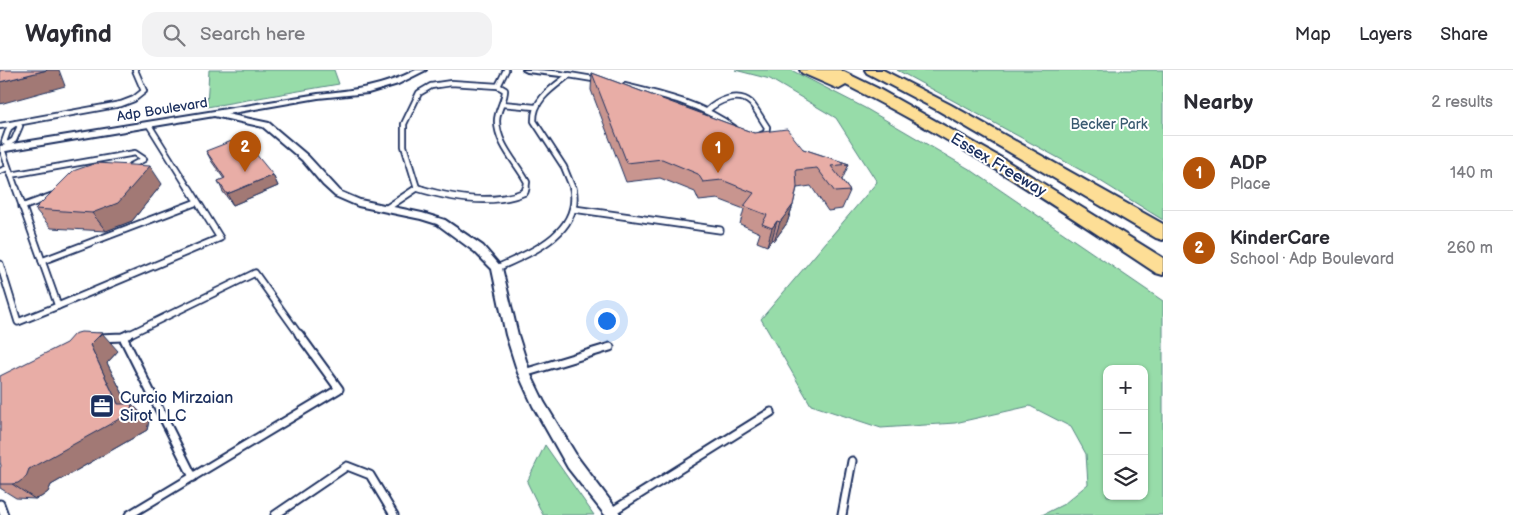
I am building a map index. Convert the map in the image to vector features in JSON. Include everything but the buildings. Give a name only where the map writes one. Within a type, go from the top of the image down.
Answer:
[{"type":"highway","points":[[807,70],[934,125]]},
{"type":"highway","name":"Essex Freeway","points":[[828,70],[868,89],[934,125],[1050,195],[1163,268]]},
{"type":"highway","name":"Essex Freeway","points":[[872,70],[945,108],[1163,232]]},
{"type":"highway","points":[[886,70],[945,108]]},
{"type":"street","name":"Adp Boulevard","points":[[4,148],[276,103],[372,90],[395,83],[423,70]]},
{"type":"street","points":[[527,70],[569,75]]},
{"type":"street","points":[[266,125],[268,114],[276,103]]},
{"type":"street","points":[[216,114],[266,125],[305,158],[338,194],[358,203],[387,208],[441,222],[479,249],[497,268],[512,335],[524,373],[539,406],[573,462],[612,513]]},
{"type":"lane","points":[[0,126],[108,108],[134,99],[144,91],[135,70]]},
{"type":"lane","points":[[498,86],[506,70]]},
{"type":"lane","points":[[497,268],[521,257],[558,234],[568,222],[574,209],[575,194],[572,182],[534,121],[532,113],[535,107],[539,101],[569,75],[602,80]]},
{"type":"lane","points":[[387,208],[417,188],[440,194],[479,198],[514,197],[525,192],[527,187],[525,176],[500,135],[497,124],[497,116],[506,96],[506,90],[498,86],[451,83],[431,86],[420,93],[408,113],[403,136],[404,146],[417,188]]},
{"type":"lane","points":[[617,84],[708,111],[722,118],[739,132]]},
{"type":"lane","points":[[708,111],[715,102],[725,99],[741,99],[750,102],[760,114],[768,130],[764,134],[754,135]]},
{"type":"lane","points":[[502,104],[535,107]]},
{"type":"lane","points":[[4,148],[14,140],[20,126],[16,123]]},
{"type":"lane","points":[[16,123],[9,128],[4,142],[8,168],[58,306]]},
{"type":"lane","points":[[0,264],[18,322],[220,238],[148,125]]},
{"type":"lane","points":[[11,176],[135,153],[144,159],[136,165],[118,171]]},
{"type":"lane","points":[[0,171],[8,168]]},
{"type":"lane","points":[[22,207],[57,194]]},
{"type":"lane","points":[[42,261],[197,202]]},
{"type":"lane","points":[[574,209],[720,230]]},
{"type":"lane","points":[[91,340],[100,336],[123,337],[255,273],[339,389],[129,515]]},
{"type":"lane","points":[[123,337],[193,477]]},
{"type":"lane","points":[[524,373],[610,347]]},
{"type":"lane","points":[[612,513],[771,412]]},
{"type":"lane","points":[[842,515],[852,461]]},
{"type":"lane","points":[[276,515],[347,466],[370,475],[394,515]]},
{"type":"lane","points":[[0,504],[4,515]]},
{"type":"green space","points":[[209,70],[334,70],[339,84],[207,107]]},
{"type":"green space","points":[[735,70],[791,70],[865,108],[971,170],[1163,301],[1163,515],[1042,515],[1064,504],[1088,484],[1086,454],[1071,427],[1030,406],[955,423],[881,428],[811,405],[761,319],[877,182],[836,118],[770,79]]},
{"type":"green space","name":"Becker Park","points":[[897,70],[1163,70],[1163,220],[1097,179]]},
{"type":"green space","points":[[545,445],[594,515],[543,515],[527,482]]},
{"type":"place","name":"KinderCare","points":[[245,172]]},
{"type":"place","name":"ADP","points":[[718,173]]},
{"type":"place","name":"Curcio Mirzaian Sirot LLC","points":[[102,406]]}]
